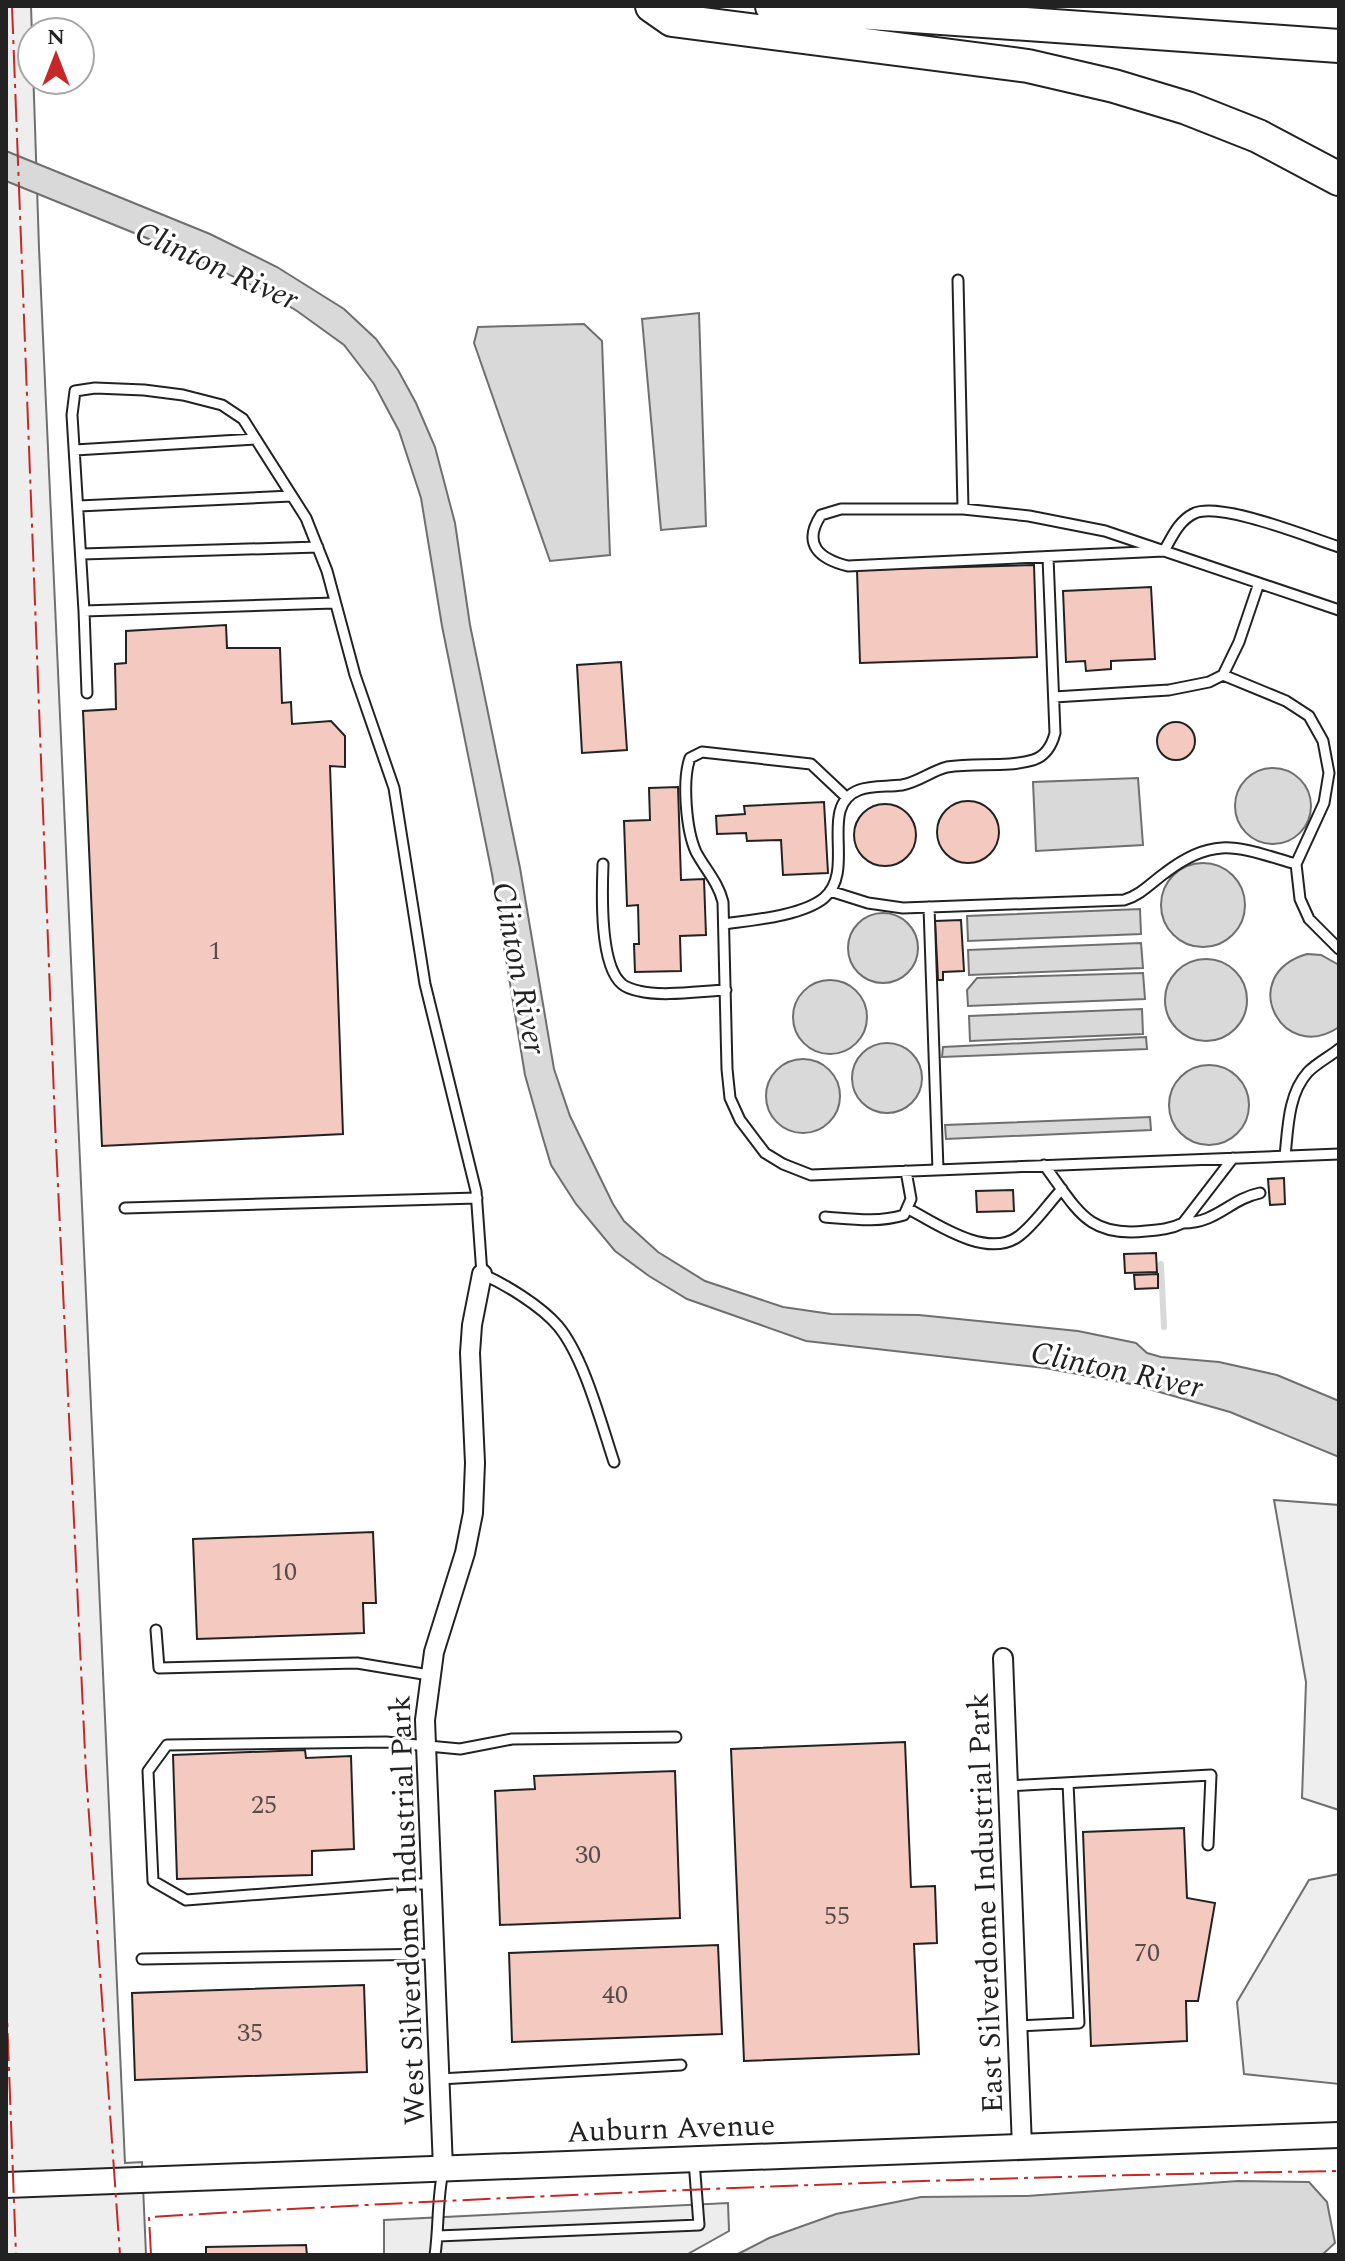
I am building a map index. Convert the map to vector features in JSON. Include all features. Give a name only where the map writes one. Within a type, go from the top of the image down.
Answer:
[{"type":"highway","points":[[652,6],[672,20],[1028,66],[1114,86],[1187,108],[1258,136],[1339,179]]},
{"type":"highway","points":[[772,6],[1339,46]]},
{"type":"main road","name":"Auburn Avenue","points":[[6,2185],[1339,2135]]},
{"type":"street","name":"West Silverdome Industrial Park","points":[[443,2168],[426,1745],[429,1675],[441,1624],[465,1553],[473,1513],[475,1463],[470,1353],[482,1274]]},
{"type":"street","name":"East Silverdome Industrial Park","points":[[1003,1658],[1022,2147]]},
{"type":"lane","points":[[958,280],[963,509]]},
{"type":"lane","points":[[87,693],[82,554],[72,415],[75,391],[95,388],[144,390],[183,395],[222,405],[243,419],[306,518],[327,571],[359,687],[394,788],[425,984],[477,1198],[482,1274],[501,1282],[558,1326],[583,1371],[614,1462]]},
{"type":"lane","points":[[75,450],[256,439]]},
{"type":"lane","points":[[79,506],[291,496]]},
{"type":"lane","points":[[1164,551],[848,566],[830,562],[817,552],[813,539],[815,525],[821,515],[841,509],[963,509],[1029,516],[1105,531],[1339,610]]},
{"type":"lane","points":[[1164,551],[1181,521],[1196,512],[1224,510],[1339,547]]},
{"type":"lane","points":[[82,554],[318,547]]},
{"type":"lane","points":[[724,924],[808,908],[825,897],[835,885],[839,863],[840,808],[845,796],[863,788],[915,783],[945,768],[1035,760],[1051,748],[1055,733],[1048,557]]},
{"type":"lane","points":[[1054,697],[1169,690],[1209,682],[1223,675],[1239,642],[1259,583]]},
{"type":"lane","points":[[84,611],[334,603]]},
{"type":"lane","points":[[1223,675],[1286,701],[1309,716],[1323,741],[1329,773],[1324,803],[1296,864],[1300,899],[1309,919],[1339,949]]},
{"type":"lane","points":[[845,796],[811,764],[702,752],[690,758],[685,770],[694,847],[719,885],[723,902],[730,1098],[740,1120],[765,1153],[811,1175],[1339,1154]]},
{"type":"lane","points":[[830,891],[868,903],[903,908],[1124,900],[1139,895],[1187,856],[1204,849],[1252,851],[1296,864]]},
{"type":"lane","points":[[603,864],[602,909],[607,951],[614,973],[622,985],[641,992],[726,990]]},
{"type":"lane","points":[[929,907],[938,1170]]},
{"type":"lane","points":[[1285,1156],[1290,1111],[1298,1086],[1310,1070],[1339,1049]]},
{"type":"lane","points":[[1183,1223],[1233,1158]]},
{"type":"lane","points":[[1044,1165],[1085,1218],[1103,1229],[1122,1234],[1205,1221],[1249,1195],[1260,1193]]},
{"type":"lane","points":[[825,1217],[868,1221],[904,1215],[911,1199],[906,1171]]},
{"type":"lane","points":[[907,1208],[961,1238],[985,1244],[1004,1243],[1018,1237],[1062,1189]]},
{"type":"lane","points":[[125,1208],[477,1198]]},
{"type":"lane","points":[[156,1630],[159,1668],[357,1663],[429,1675]]},
{"type":"lane","points":[[432,1884],[393,1884],[186,1900],[153,1881],[148,1771],[167,1745],[386,1742],[460,1749],[512,1739],[676,1737]]},
{"type":"lane","points":[[1008,1786],[1211,1775],[1208,1845]]},
{"type":"lane","points":[[1018,2026],[1079,2023],[1068,1783]]},
{"type":"lane","points":[[142,1959],[435,1954]]},
{"type":"lane","points":[[440,2079],[681,2065]]},
{"type":"lane","points":[[438,2236],[699,2225],[693,2159]]},
{"type":"lane","points":[[435,2255],[437,2198],[443,2168]]},
{"type":"shaded area","points":[[6,6],[31,6],[31,16],[16,16],[16,96],[34,96],[125,2163],[142,2162],[146,2255],[6,2255]]},
{"type":"shaded area","points":[[1274,1500],[1339,1505],[1339,1810],[1302,1798],[1306,1682]]},
{"type":"shaded area","points":[[1339,1874],[1339,2084],[1244,2074],[1237,2002],[1309,1880]]},
{"type":"shaded area","points":[[728,2203],[729,2231],[686,2255],[384,2255],[384,2220]]},
{"type":"water","name":"Clinton River","points":[[6,151],[210,234],[277,267],[344,309],[376,339],[398,370],[435,447],[455,523],[470,625],[520,868],[554,1069],[570,1116],[624,1221],[658,1252],[705,1281],[783,1307],[831,1314],[919,1315],[1078,1331],[1136,1343],[1147,1353],[1161,1357],[1219,1362],[1277,1375],[1339,1401],[1339,1457],[1230,1412],[1131,1384],[1045,1368],[806,1341],[687,1299],[615,1251],[576,1204],[551,1165],[525,1075],[492,874],[442,626],[421,498],[399,431],[374,384],[344,345],[264,291],[181,252],[6,181]]},
{"type":"water","points":[[699,313],[706,526],[661,530],[642,319]]},
{"type":"water","points":[[584,324],[602,341],[610,555],[550,561],[474,343],[478,327]]},
{"type":"water","points":[[1273,768],[1288,771],[1300,779],[1308,791],[1311,806],[1308,821],[1300,833],[1288,841],[1273,844],[1258,841],[1246,833],[1238,821],[1235,806],[1238,791],[1246,779],[1258,771]]},
{"type":"water","points":[[1138,778],[1143,845],[1036,851],[1033,782]]},
{"type":"water","points":[[1203,863],[1219,866],[1233,875],[1242,889],[1245,905],[1242,921],[1233,935],[1219,944],[1203,947],[1187,944],[1173,935],[1164,921],[1161,905],[1164,889],[1173,875],[1187,866]]},
{"type":"water","points":[[1140,909],[1141,934],[968,941],[967,916]]},
{"type":"water","points":[[876,913],[890,913],[912,928],[918,948],[916,961],[908,973],[890,983],[876,983],[854,968],[848,955],[848,941],[863,919]]},
{"type":"water","points":[[1141,943],[1143,968],[969,975],[968,950]]},
{"type":"water","points":[[1307,954],[1321,955],[1339,965],[1339,1027],[1318,1036],[1300,1035],[1285,1027],[1275,1013],[1270,997],[1274,980],[1285,965]]},
{"type":"water","points":[[1198,959],[1214,959],[1229,966],[1240,977],[1247,1000],[1244,1016],[1235,1029],[1214,1041],[1198,1041],[1183,1034],[1172,1023],[1165,1008],[1165,992],[1172,977],[1183,966]]},
{"type":"water","points":[[1143,973],[1145,999],[968,1006],[967,990],[977,978]]},
{"type":"water","points":[[830,980],[851,986],[861,996],[867,1017],[861,1038],[851,1048],[830,1054],[809,1048],[799,1038],[793,1017],[799,996],[809,986]]},
{"type":"water","points":[[1142,1009],[1143,1034],[970,1041],[969,1016]]},
{"type":"water","points":[[1146,1037],[1147,1049],[942,1057],[943,1047]]},
{"type":"water","points":[[880,1043],[894,1043],[916,1058],[922,1078],[920,1091],[912,1103],[894,1113],[880,1113],[858,1098],[852,1085],[852,1071],[867,1049]]},
{"type":"water","points":[[803,1059],[817,1062],[829,1070],[837,1082],[840,1096],[837,1110],[829,1122],[817,1130],[803,1133],[789,1130],[777,1122],[769,1110],[766,1096],[769,1082],[777,1070],[789,1062]]},
{"type":"water","points":[[1209,1065],[1224,1068],[1237,1077],[1246,1090],[1249,1105],[1246,1120],[1237,1133],[1224,1142],[1209,1145],[1194,1142],[1181,1133],[1172,1120],[1169,1105],[1172,1090],[1181,1077],[1194,1068]]},
{"type":"water","points":[[1150,1117],[1151,1130],[946,1139],[945,1125]]},
{"type":"water","points":[[1238,2181],[1309,2182],[1327,2202],[1335,2243],[1322,2255],[736,2255],[769,2238],[836,2214],[921,2197],[1027,2196]]},
{"type":"building","points":[[1034,565],[1037,657],[860,663],[857,570]]},
{"type":"building","points":[[1151,587],[1155,659],[1111,661],[1111,669],[1086,671],[1085,661],[1066,662],[1063,591]]},
{"type":"building","points":[[226,625],[227,648],[280,648],[282,703],[291,702],[292,724],[331,721],[345,736],[345,767],[330,766],[343,1134],[102,1146],[83,711],[116,709],[115,664],[126,663],[126,631]]},
{"type":"building","points":[[621,662],[627,750],[582,753],[577,665]]},
{"type":"building","points":[[1176,722],[1190,727],[1195,741],[1190,755],[1176,760],[1162,755],[1157,741],[1162,727]]},
{"type":"building","points":[[678,787],[681,880],[704,879],[706,935],[680,936],[681,971],[635,972],[634,944],[639,944],[638,905],[627,906],[624,821],[650,820],[649,788]]},
{"type":"building","points":[[968,801],[980,803],[990,810],[997,820],[997,844],[990,854],[980,861],[968,863],[956,861],[946,854],[939,844],[937,832],[939,820],[946,810],[956,803]]},
{"type":"building","points":[[824,802],[828,873],[783,875],[781,840],[747,841],[746,833],[717,834],[716,816],[745,814],[744,806]]},
{"type":"building","points":[[879,804],[891,804],[907,813],[914,823],[914,847],[907,857],[891,866],[879,866],[859,852],[854,841],[854,829],[868,809]]},
{"type":"building","points":[[961,920],[964,971],[943,972],[943,980],[938,980],[935,921]]},
{"type":"building","points":[[1284,1178],[1285,1204],[1270,1205],[1268,1179]]},
{"type":"building","points":[[1013,1190],[1014,1211],[977,1212],[976,1191]]},
{"type":"building","points":[[1156,1253],[1157,1272],[1125,1273],[1124,1254]]},
{"type":"building","points":[[1158,1274],[1158,1288],[1135,1289],[1134,1275]]},
{"type":"building","points":[[373,1532],[376,1603],[363,1603],[364,1633],[197,1639],[193,1539]]},
{"type":"building","points":[[905,1742],[911,1887],[935,1886],[937,1943],[914,1944],[919,2054],[744,2061],[731,1749]]},
{"type":"building","points":[[305,1750],[306,1758],[351,1756],[354,1849],[312,1851],[312,1875],[177,1879],[173,1755]]},
{"type":"building","points":[[675,1771],[680,1918],[500,1925],[495,1791],[535,1789],[534,1776]]},
{"type":"building","points":[[1184,1828],[1187,1898],[1215,1903],[1198,2001],[1186,2001],[1187,2041],[1091,2046],[1083,1832]]},
{"type":"building","points":[[718,1945],[722,2034],[512,2042],[509,1953]]},
{"type":"building","points":[[364,1985],[367,2072],[135,2080],[132,1993]]},
{"type":"building","points":[[306,2245],[307,2255],[206,2255],[206,2247]]},
{"type":"waterway","points":[[1161,1264],[1164,1327]]},
{"type":"power","points":[[12,6],[55,1123],[86,1773],[120,2255]]},
{"type":"power","points":[[6,1989],[16,2255]]},
{"type":"power","points":[[151,2255],[149,2217],[744,2188],[1041,2177],[1339,2171]]}]
